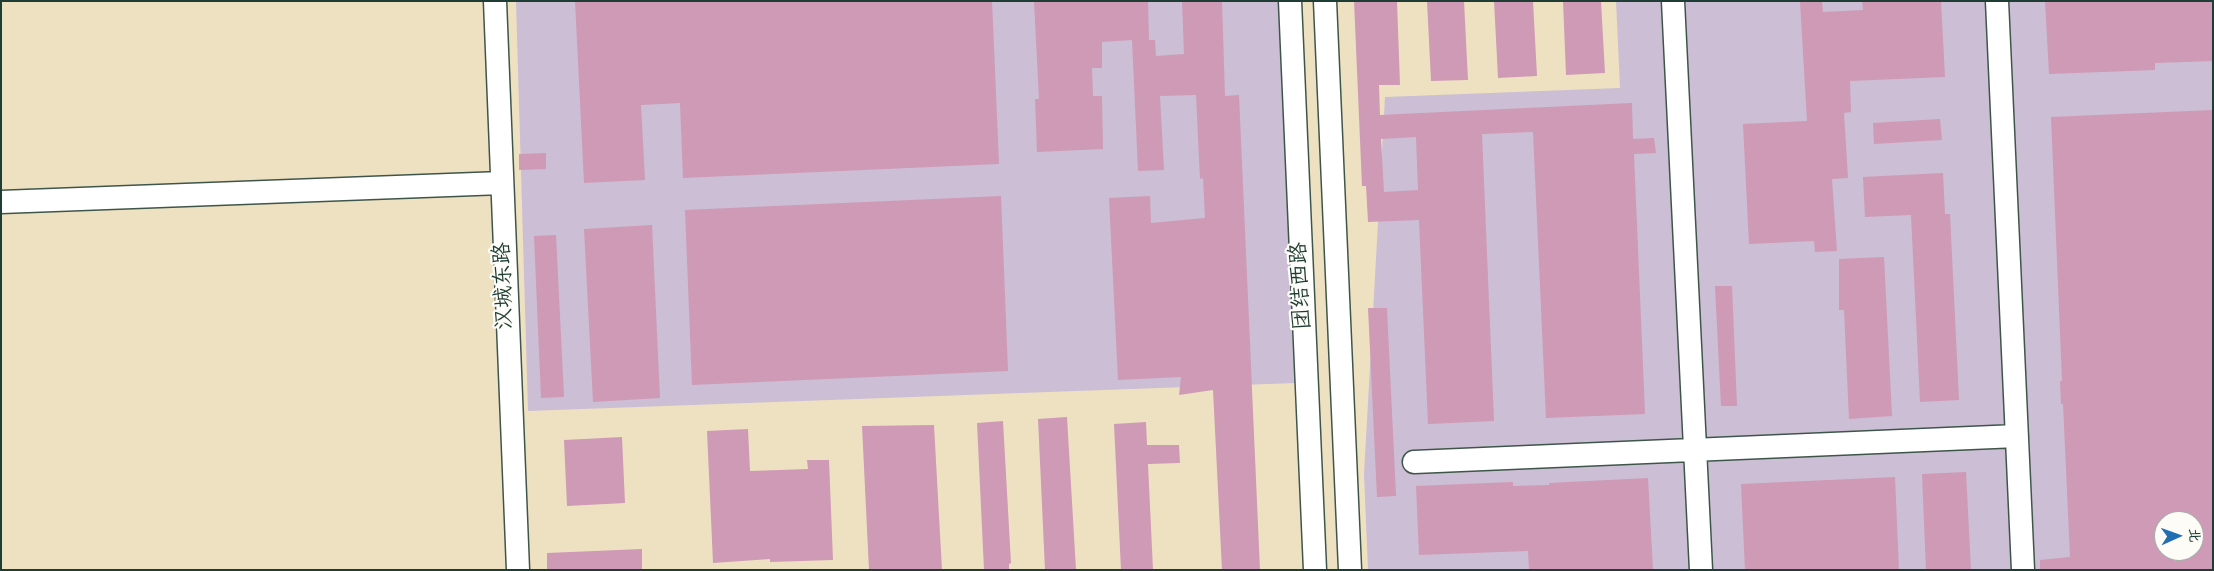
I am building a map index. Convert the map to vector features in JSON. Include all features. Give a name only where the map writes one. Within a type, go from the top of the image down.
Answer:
[{"type":"street","name":"汉城东路","points":[[495,1],[518,570]]},
{"type":"street","name":"团结西路","points":[[1290,1],[1315,570]]},
{"type":"street","name":"团结西路","points":[[1325,1],[1350,570]]},
{"type":"street","points":[[1673,1],[1701,570]]},
{"type":"street","points":[[1997,1],[2023,570]]},
{"type":"street","points":[[1,202],[502,183]]},
{"type":"street","points":[[1414,462],[2017,436]]},
{"type":"shaded area","points":[[516,1],[1279,1],[1296,383],[528,411]]},
{"type":"shaded area","points":[[1616,1],[2213,1],[2213,570],[1368,570],[1364,474],[1385,97],[1620,88]]},
{"type":"building","points":[[575,1],[992,1],[999,164],[683,178],[680,103],[641,105],[645,180],[584,183]]},
{"type":"building","points":[[1034,1],[1148,1],[1149,40],[1155,40],[1156,56],[1184,54],[1182,1],[1222,1],[1225,96],[1239,95],[1260,570],[1222,570],[1213,390],[1179,395],[1181,377],[1118,380],[1109,198],[1150,196],[1151,223],[1205,218],[1203,178],[1200,179],[1196,95],[1160,96],[1164,170],[1138,171],[1132,40],[1102,42],[1102,68],[1092,68],[1093,96],[1102,96],[1103,149],[1037,152],[1035,99],[1039,99]]},
{"type":"building","points":[[1354,1],[1397,1],[1400,85],[1379,85],[1380,115],[1632,103],[1633,139],[1654,138],[1656,153],[1634,154],[1645,414],[1546,418],[1533,132],[1482,134],[1494,421],[1428,424],[1419,220],[1368,222],[1366,186],[1362,186]],"holes":[[[1416,137],[1418,190],[1384,192],[1381,139]]]},
{"type":"building","points":[[1427,1],[1464,1],[1468,80],[1431,81]]},
{"type":"building","points":[[1494,1],[1533,1],[1537,76],[1498,78]]},
{"type":"building","points":[[1563,1],[1601,1],[1605,73],[1566,75]]},
{"type":"building","points":[[1800,1],[1822,1],[1823,12],[1863,10],[1862,1],[1941,1],[1945,77],[1850,81],[1851,112],[1844,113],[1848,178],[1832,179],[1837,251],[1815,252],[1814,241],[1749,244],[1743,124],[1807,121]]},
{"type":"building","points":[[2045,1],[2213,1],[2213,61],[2155,63],[2155,70],[2049,74]]},
{"type":"building","points":[[2213,110],[2213,570],[2040,570],[2040,560],[2070,557],[2063,404],[2061,404],[2060,381],[2062,381],[2051,117]]},
{"type":"building","points":[[1940,119],[1942,140],[1874,144],[1873,123]]},
{"type":"building","points":[[546,153],[546,169],[519,170],[519,154]]},
{"type":"building","points":[[1943,173],[1945,214],[1950,214],[1959,400],[1920,402],[1911,215],[1865,217],[1863,177]]},
{"type":"building","points":[[1001,196],[1008,371],[692,385],[685,210]]},
{"type":"building","points":[[652,225],[660,398],[593,402],[584,229]]},
{"type":"building","points":[[556,235],[564,397],[541,398],[534,236]]},
{"type":"building","points":[[1884,257],[1892,416],[1849,419],[1844,310],[1839,310],[1839,259]]},
{"type":"building","points":[[1715,286],[1732,286],[1737,406],[1721,406]]},
{"type":"building","points":[[1368,308],[1387,308],[1396,496],[1377,497]]},
{"type":"building","points":[[1067,417],[1076,570],[1045,570],[1038,419]]},
{"type":"building","points":[[1003,421],[1011,563],[1009,564],[1009,570],[984,570],[977,423]]},
{"type":"building","points":[[1146,422],[1147,445],[1179,445],[1180,463],[1148,464],[1153,570],[1121,570],[1114,424]]},
{"type":"building","points":[[934,425],[942,570],[869,570],[862,426]]},
{"type":"building","points":[[748,429],[750,471],[808,469],[807,460],[829,460],[833,560],[770,562],[770,559],[713,563],[707,431]]},
{"type":"building","points":[[622,437],[625,503],[567,506],[564,440]]},
{"type":"building","points":[[1966,472],[1971,570],[1926,570],[1922,474]]},
{"type":"building","points":[[1895,477],[1899,570],[1745,570],[1741,484]]},
{"type":"building","points":[[1648,478],[1653,570],[1529,570],[1528,551],[1419,555],[1416,486],[1513,482],[1513,486],[1549,485],[1549,483]]},
{"type":"building","points":[[642,549],[642,570],[547,570],[547,553]]}]
